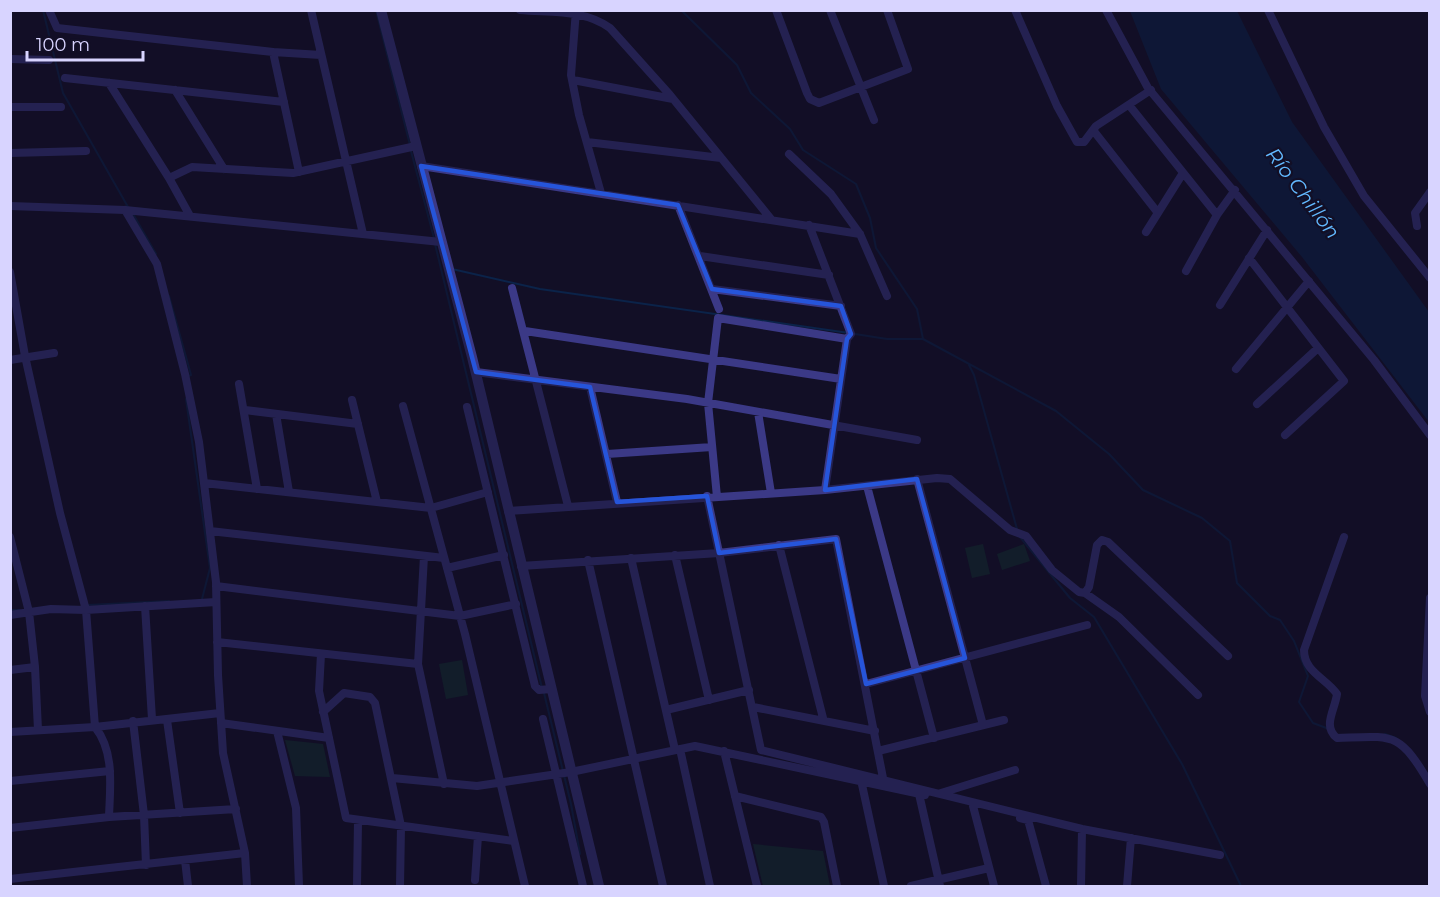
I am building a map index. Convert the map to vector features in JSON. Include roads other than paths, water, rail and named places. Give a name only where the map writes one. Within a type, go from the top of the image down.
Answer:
[{"type":"street","points":[[50,10],[57,28],[273,52],[321,54]]},
{"type":"street","points":[[311,10],[363,234]]},
{"type":"street","points":[[381,10],[476,372],[599,886]]},
{"type":"street","points":[[520,10],[576,12],[610,27],[673,99],[771,219]]},
{"type":"street","points":[[776,10],[810,99],[814,102],[824,102],[859,86],[908,69],[887,10]]},
{"type":"street","points":[[830,10],[874,120]]},
{"type":"street","points":[[1015,10],[1073,139],[1080,143],[1084,142],[1093,130],[1150,90]]},
{"type":"street","points":[[1106,10],[1150,90],[1374,360],[1430,435]]},
{"type":"street","points":[[1268,10],[1324,127],[1364,196],[1430,278]]},
{"type":"street","points":[[576,12],[573,80],[601,193]]},
{"type":"street","points":[[273,52],[299,172]]},
{"type":"street","points":[[10,59],[49,60]]},
{"type":"street","points":[[65,78],[284,102]]},
{"type":"street","points":[[573,80],[673,99]]},
{"type":"street","points":[[109,83],[170,178],[190,216]]},
{"type":"street","points":[[175,90],[224,169]]},
{"type":"street","points":[[1129,105],[1217,215]]},
{"type":"street","points":[[10,107],[61,107]]},
{"type":"street","points":[[1093,130],[1158,213]]},
{"type":"street","points":[[587,142],[720,158]]},
{"type":"street","points":[[170,178],[192,167],[299,172],[416,146]]},
{"type":"street","points":[[10,153],[86,151]]},
{"type":"street","points":[[789,154],[831,194],[860,234],[887,296]]},
{"type":"street","points":[[421,166],[860,234]]},
{"type":"street","points":[[1146,232],[1183,172]]},
{"type":"street","points":[[1186,271],[1217,215],[1235,190]]},
{"type":"street","points":[[1417,226],[1414,213],[1430,192]]},
{"type":"street","points":[[678,205],[719,309]]},
{"type":"street","points":[[10,206],[125,210],[441,242]]},
{"type":"street","points":[[125,210],[157,264],[185,374],[204,483],[216,586],[223,753],[245,852],[248,886]]},
{"type":"street","points":[[808,225],[852,334],[846,339],[825,490]]},
{"type":"street","points":[[1220,305],[1267,230]]},
{"type":"street","points":[[700,256],[829,275]]},
{"type":"street","points":[[1249,258],[1344,381],[1285,435]]},
{"type":"street","points":[[10,272],[25,356],[60,513],[86,610],[95,727],[104,739],[110,771],[109,817]]},
{"type":"street","points":[[1236,369],[1309,281]]},
{"type":"street","points":[[512,288],[525,331],[568,506]]},
{"type":"street","points":[[712,289],[842,306]]},
{"type":"street","points":[[717,496],[708,402],[718,318],[846,339]]},
{"type":"street","points":[[525,331],[841,379]]},
{"type":"street","points":[[1257,404],[1318,348]]},
{"type":"street","points":[[10,360],[54,353]]},
{"type":"street","points":[[476,372],[708,402],[917,440]]},
{"type":"street","points":[[239,384],[257,489]]},
{"type":"street","points":[[590,387],[617,502]]},
{"type":"street","points":[[352,400],[377,502]]},
{"type":"street","points":[[403,406],[460,616],[525,886]]},
{"type":"street","points":[[467,407],[535,686],[539,690],[551,689]]},
{"type":"street","points":[[245,410],[358,424]]},
{"type":"street","points":[[758,412],[771,492]]},
{"type":"street","points":[[276,414],[289,492]]},
{"type":"street","points":[[607,454],[712,447]]},
{"type":"street","points":[[508,511],[707,496],[825,490],[917,479],[950,479],[1010,530],[1026,536],[1052,570],[1079,592],[1085,593],[1119,617],[1198,694]]},
{"type":"street","points":[[917,479],[983,725]]},
{"type":"street","points":[[204,483],[430,508],[488,492]]},
{"type":"street","points":[[867,486],[934,738]]},
{"type":"street","points":[[707,496],[761,750],[883,778],[1082,829],[1220,855]]},
{"type":"street","points":[[210,531],[444,558]]},
{"type":"street","points":[[10,537],[13,559],[29,612],[38,730]]},
{"type":"street","points":[[1344,537],[1304,650],[1304,659],[1308,667],[1337,694],[1328,726],[1331,733],[1337,738],[1386,736],[1403,746],[1430,784]]},
{"type":"street","points":[[447,568],[505,560],[521,563],[719,553],[836,539],[883,778]]},
{"type":"street","points":[[1085,593],[1089,586],[1097,544],[1104,540],[1228,656]]},
{"type":"street","points":[[779,545],[822,718]]},
{"type":"street","points":[[675,555],[709,700]]},
{"type":"street","points":[[424,556],[418,664],[444,784]]},
{"type":"street","points":[[631,558],[710,886]]},
{"type":"street","points":[[588,560],[663,886]]},
{"type":"street","points":[[216,586],[460,616],[516,604]]},
{"type":"street","points":[[1430,597],[1425,696],[1430,712]]},
{"type":"street","points":[[10,615],[51,609],[86,610],[216,602]]},
{"type":"street","points":[[145,606],[152,720]]},
{"type":"street","points":[[866,684],[1087,625]]},
{"type":"street","points":[[217,642],[418,664]]},
{"type":"street","points":[[321,654],[319,691],[346,818],[514,841]]},
{"type":"street","points":[[10,670],[35,667]]},
{"type":"street","points":[[666,710],[749,690]]},
{"type":"street","points":[[323,712],[344,693],[366,695],[373,699],[393,778],[401,826],[400,886]]},
{"type":"street","points":[[753,707],[822,718],[875,731]]},
{"type":"street","points":[[10,732],[95,727],[220,713]]},
{"type":"street","points":[[543,719],[583,886]]},
{"type":"street","points":[[167,720],[180,813]]},
{"type":"street","points":[[878,751],[1004,720]]},
{"type":"street","points":[[133,722],[144,815],[146,865]]},
{"type":"street","points":[[221,723],[329,738]]},
{"type":"street","points":[[277,731],[296,808],[299,886]]},
{"type":"street","points":[[393,778],[477,786],[571,772],[695,746],[861,780],[1028,820],[1046,886]]},
{"type":"street","points":[[724,751],[757,886]]},
{"type":"street","points":[[940,794],[1015,770]]},
{"type":"street","points":[[10,781],[110,771]]},
{"type":"street","points":[[861,780],[884,886]]},
{"type":"street","points":[[919,794],[939,883]]},
{"type":"street","points":[[735,796],[820,817],[824,822],[837,886]]},
{"type":"street","points":[[973,806],[994,886]]},
{"type":"street","points":[[10,828],[109,817],[236,809]]},
{"type":"street","points":[[357,886],[358,821]]},
{"type":"street","points":[[1081,886],[1082,829]]},
{"type":"street","points":[[475,880],[478,837]]},
{"type":"street","points":[[1127,886],[1131,838]]},
{"type":"street","points":[[14,882],[245,852]]},
{"type":"street","points":[[185,861],[188,886]]},
{"type":"street","points":[[911,886],[939,883],[989,868]]},
{"type":"water","name":"Río Chillón","points":[[1130,11],[1237,11],[1292,122],[1429,312],[1429,422],[1302,257],[1161,89]]},
{"type":"waterway","points":[[43,10],[63,93],[128,207]]},
{"type":"waterway","points":[[376,10],[410,145]]},
{"type":"waterway","points":[[681,10],[737,65],[751,93],[790,129],[803,150],[856,184],[870,218],[876,248],[917,309],[923,339]]},
{"type":"waterway","points":[[411,151],[434,238]]},
{"type":"waterway","points":[[133,214],[156,254]]},
{"type":"waterway","points":[[435,244],[542,688]]},
{"type":"waterway","points":[[452,269],[540,289],[849,333]]},
{"type":"waterway","points":[[169,296],[191,375],[188,376]]},
{"type":"waterway","points":[[855,334],[887,339],[923,339],[1056,411],[1109,454],[1143,490],[1202,518],[1230,541],[1237,583],[1270,616],[1280,620],[1294,641],[1308,676],[1299,702],[1313,723],[1329,729]]},
{"type":"waterway","points":[[969,365],[974,375],[1017,529]]},
{"type":"waterway","points":[[186,399],[210,568],[202,599]]},
{"type":"waterway","points":[[1020,537],[1070,598],[1094,617],[1182,764],[1241,886]]},
{"type":"waterway","points":[[88,605],[169,601]]},
{"type":"waterway","points":[[10,610],[20,610]]},
{"type":"waterway","points":[[544,693],[571,804],[580,854]]},
{"type":"waterway","points":[[1385,734],[1396,738]]}]
